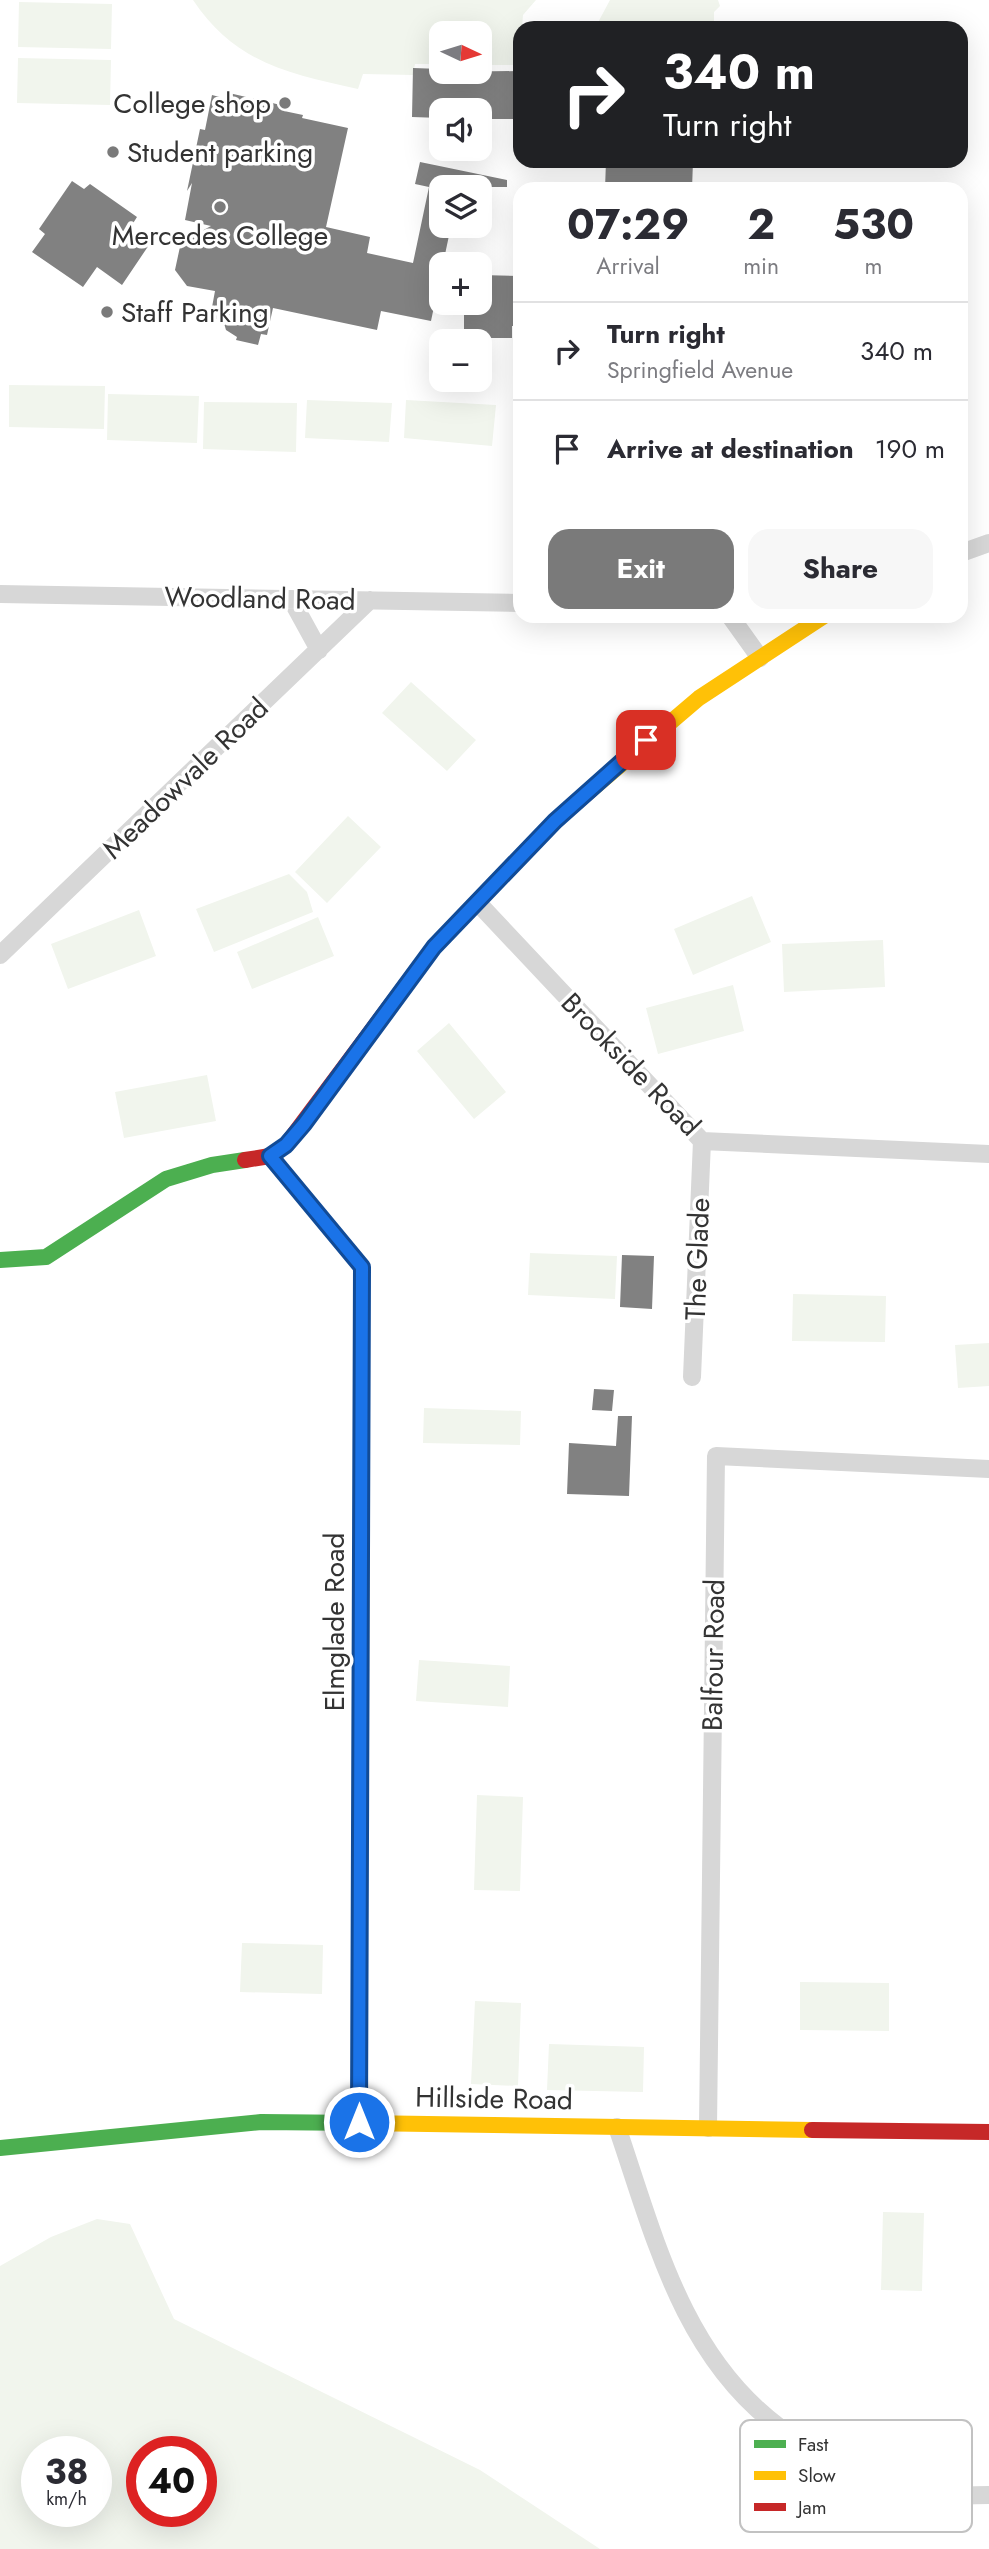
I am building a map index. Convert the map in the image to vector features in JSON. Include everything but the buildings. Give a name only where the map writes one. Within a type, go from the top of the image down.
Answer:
[{"type":"street","points":[[968,550],[989,543]]},
{"type":"street","name":"Woodland Road","points":[[0,594],[513,603]]},
{"type":"street","points":[[291,598],[319,650]]},
{"type":"street","name":"Meadowvale Road","points":[[0,955],[370,600]]},
{"type":"street","points":[[735,623],[760,658]]},
{"type":"street","points":[[0,1260],[46,1257],[166,1179],[212,1164],[270,1156],[286,1145],[434,947],[555,821],[628,754],[699,698],[813,623]]},
{"type":"street","name":"Brookside Road","points":[[478,903],[702,1141],[989,1154]]},
{"type":"street","name":"The Glade","points":[[692,1377],[702,1141]]},
{"type":"street","name":"Elmglade Road","points":[[270,1156],[362,1267],[359,2122]]},
{"type":"street","name":"Balfour Road","points":[[708,2128],[716,1455],[989,1469]]},
{"type":"street","name":"Hillside Road","points":[[0,2148],[261,2122],[989,2132]]},
{"type":"street","points":[[617,2127],[670,2283],[712,2357],[742,2394],[772,2420]]},
{"type":"shaded area","points":[[193,0],[536,0],[523,15],[523,21],[513,21],[513,65],[492,65],[492,21],[429,21],[429,64],[415,64],[413,75],[363,74],[358,89],[287,71],[245,52],[227,38]]},
{"type":"shaded area","points":[[610,0],[718,0],[720,6],[714,12],[714,21],[599,21]]},
{"type":"shaded area","points":[[19,2],[112,4],[111,49],[18,47]]},
{"type":"shaded area","points":[[18,58],[111,60],[110,105],[17,103]]},
{"type":"shaded area","points":[[9,385],[105,386],[104,429],[9,427]]},
{"type":"shaded area","points":[[108,394],[199,396],[197,443],[107,440]]},
{"type":"shaded area","points":[[307,400],[392,403],[389,442],[305,438]]},
{"type":"shaded area","points":[[406,400],[496,405],[492,446],[404,438]]},
{"type":"shaded area","points":[[204,402],[297,403],[296,452],[203,449]]},
{"type":"shaded area","points":[[411,682],[476,740],[447,771],[382,713]]},
{"type":"shaded area","points":[[348,816],[381,847],[327,903],[295,872]]},
{"type":"shaded area","points":[[289,874],[307,892],[313,912],[214,952],[196,909]]},
{"type":"shaded area","points":[[752,896],[771,942],[693,975],[674,929]]},
{"type":"shaded area","points":[[139,910],[156,956],[68,989],[51,944]]},
{"type":"shaded area","points":[[318,917],[334,956],[252,989],[237,952]]},
{"type":"shaded area","points":[[883,940],[885,987],[784,992],[782,944]]},
{"type":"shaded area","points":[[733,985],[744,1031],[658,1054],[646,1008]]},
{"type":"shaded area","points":[[449,1023],[506,1092],[474,1119],[417,1051]]},
{"type":"shaded area","points":[[207,1075],[216,1121],[124,1138],[115,1092]]},
{"type":"shaded area","points":[[530,1253],[617,1256],[615,1299],[528,1295]]},
{"type":"shaded area","points":[[793,1294],[886,1296],[885,1342],[792,1341]]},
{"type":"shaded area","points":[[989,1343],[989,1386],[958,1388],[955,1345]]},
{"type":"shaded area","points":[[424,1408],[521,1411],[520,1445],[423,1443]]},
{"type":"shaded area","points":[[419,1660],[510,1666],[508,1707],[416,1701]]},
{"type":"shaded area","points":[[477,1795],[523,1797],[520,1891],[474,1890]]},
{"type":"shaded area","points":[[242,1943],[323,1945],[322,1994],[240,1992]]},
{"type":"shaded area","points":[[800,1982],[889,1983],[889,2031],[800,2030]]},
{"type":"shaded area","points":[[475,2001],[521,2003],[518,2086],[471,2084]]},
{"type":"shaded area","points":[[549,2044],[644,2047],[643,2092],[547,2090]]},
{"type":"shaded area","points":[[883,2212],[924,2213],[922,2291],[881,2290]]},
{"type":"shaded area","points":[[97,2219],[130,2224],[174,2319],[480,2470],[600,2549],[0,2549],[0,2266],[51,2237]]},
{"type":"traffic: fast","points":[[0,1260],[46,1257],[166,1179],[212,1165],[245,1160]]},
{"type":"traffic: fast","points":[[0,2148],[261,2122],[362,2123]]},
{"type":"traffic: slow","points":[[591,790],[699,698],[813,623]]},
{"type":"traffic: slow","points":[[270,1156],[362,1267],[361,1691]]},
{"type":"traffic: slow","points":[[359,1980],[359,2121]]},
{"type":"traffic: slow","points":[[362,2123],[812,2130]]},
{"type":"traffic: jam","points":[[245,1160],[270,1156],[286,1145],[434,947],[555,821],[591,790]]},
{"type":"traffic: jam","points":[[359,1980],[361,1691]]},
{"type":"traffic: jam","points":[[812,2130],[989,2132]]},
{"type":"place","name":"College shop","points":[[285,103]]},
{"type":"place","name":"Student parking","points":[[113,152]]},
{"type":"place","name":"Mercedes College","points":[[220,207]]},
{"type":"place","name":"Staff Parking","points":[[107,312]]},
{"type":"route","points":[[359,2122],[362,1267],[270,1156],[286,1145],[304,1124],[434,947],[555,821],[646,740]]}]
